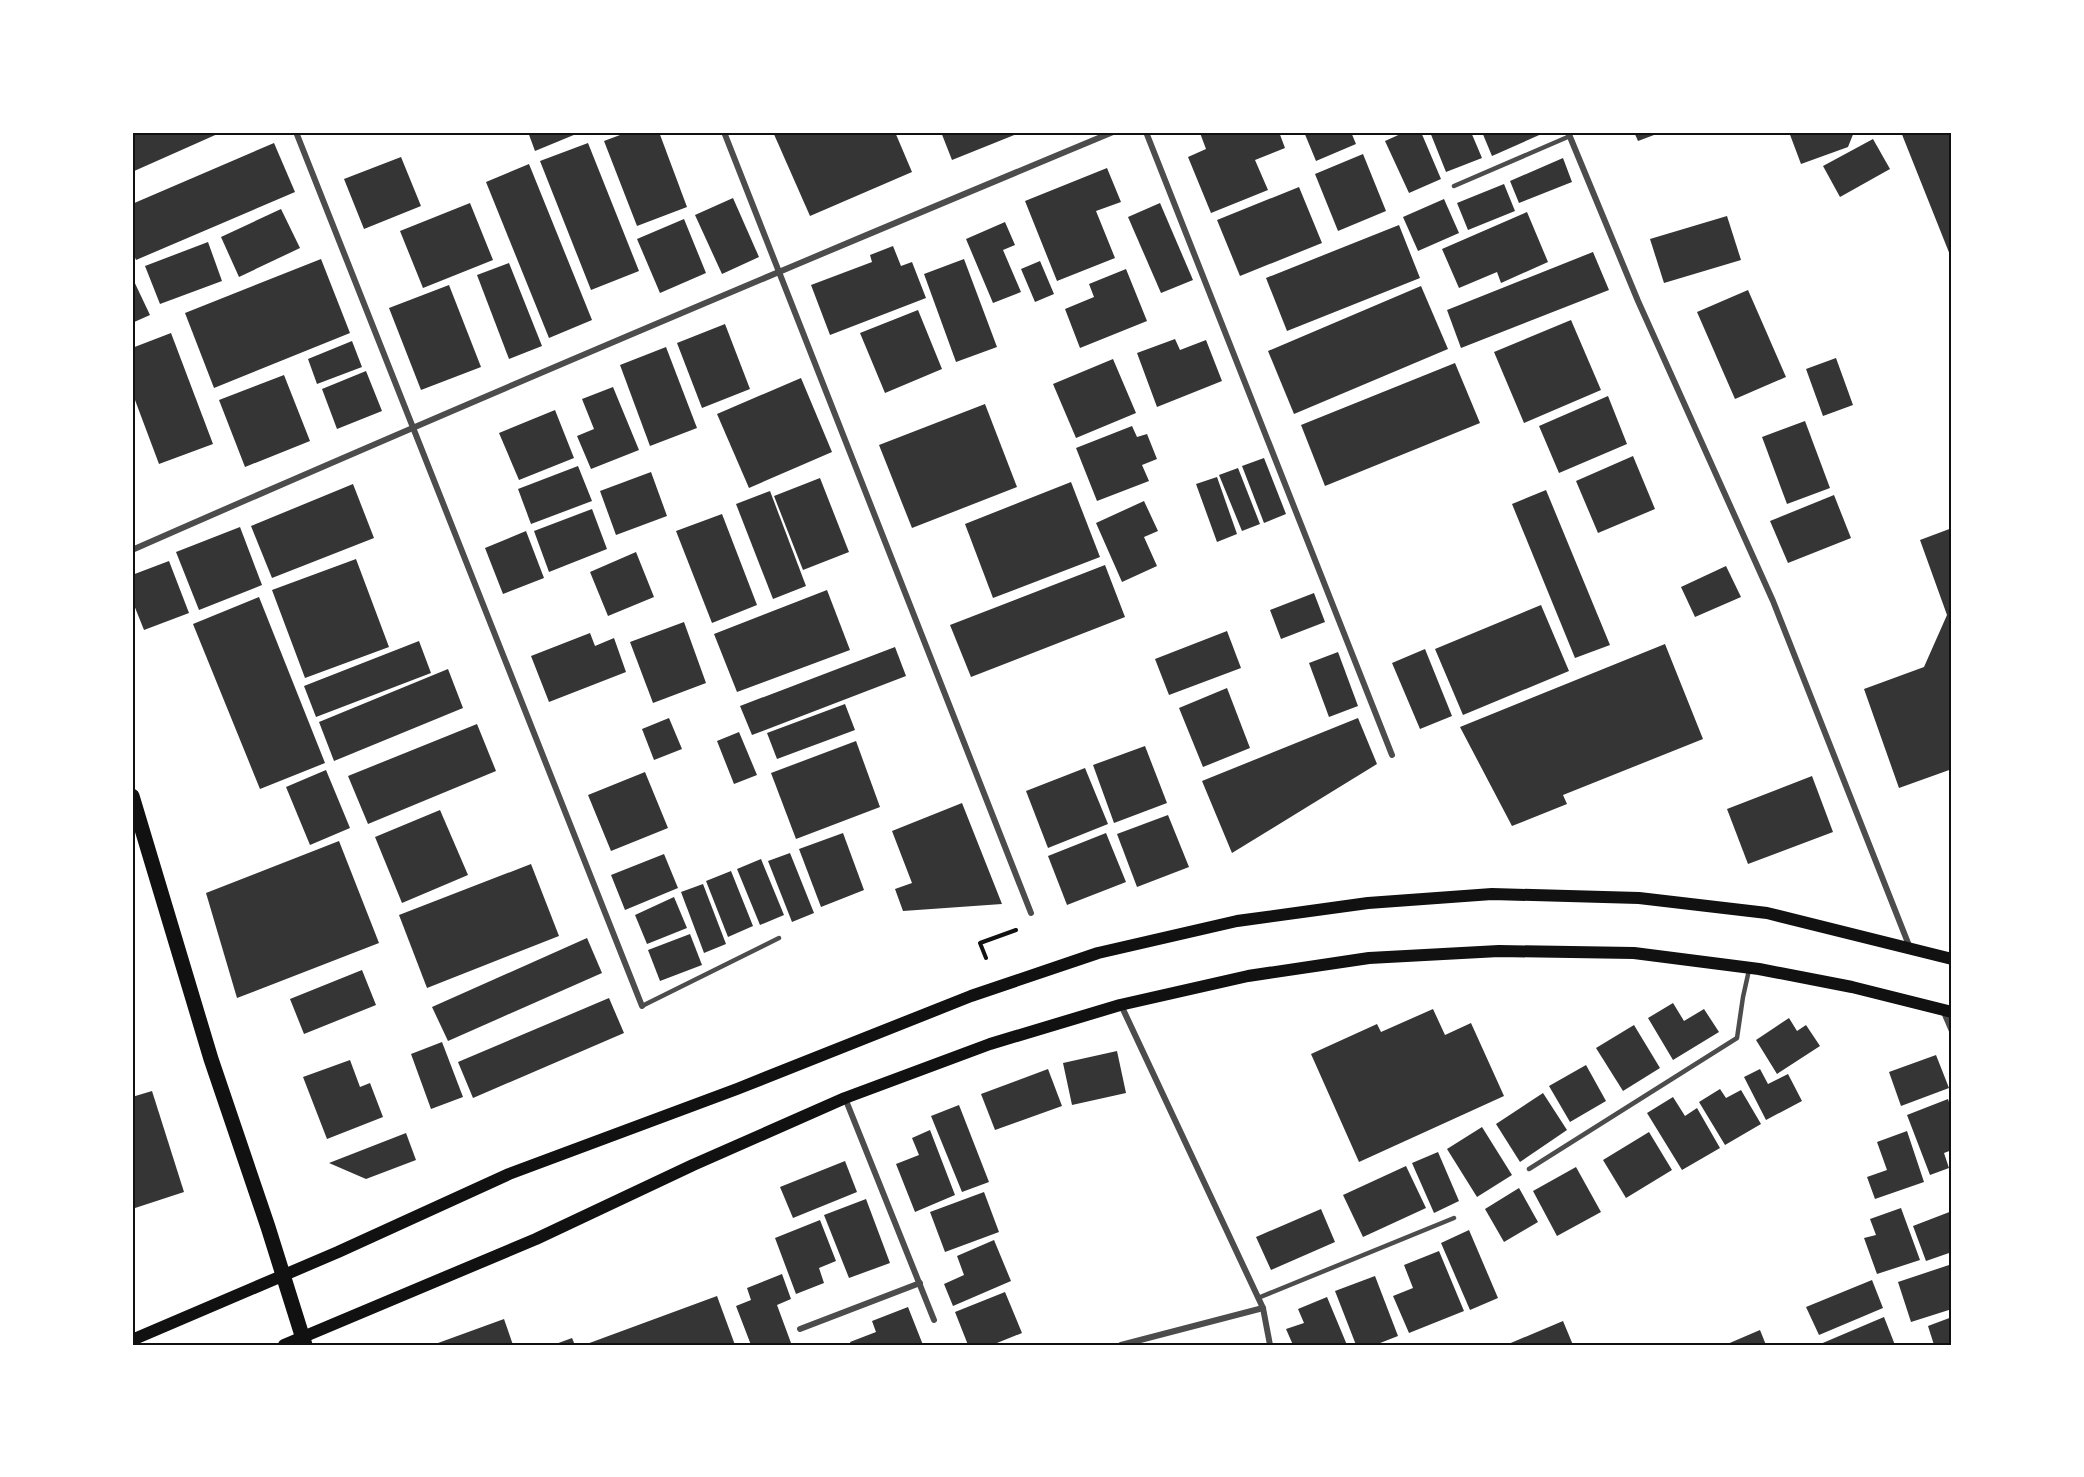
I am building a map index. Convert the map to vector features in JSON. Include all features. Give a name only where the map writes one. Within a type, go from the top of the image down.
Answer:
[{"type":"main road","points":[[132,796],[211,1059],[304,1341]]},
{"type":"main road","points":[[132,1340],[283,1276],[509,1174],[737,1089],[971,996],[1098,953],[1237,921],[1368,903],[1492,894],[1640,898],[1767,913],[1952,959]]},
{"type":"main road","points":[[284,1345],[304,1341],[536,1239],[693,1165],[845,1098],[990,1044],[1120,1005],[1248,976],[1369,958],[1499,951],[1634,953],[1750,968],[1852,987],[1948,1011]]},
{"type":"street","points":[[296,132],[642,1006]]},
{"type":"street","points":[[724,132],[1031,913]]},
{"type":"street","points":[[132,550],[412,427],[778,271],[1113,132]]},
{"type":"street","points":[[1146,132],[1392,755]]},
{"type":"street","points":[[1569,134],[1638,302],[1773,601],[1910,948]]},
{"type":"street","points":[[1120,1005],[1263,1308],[1270,1345]]},
{"type":"street","points":[[1948,1011],[1952,1031]]},
{"type":"street","points":[[845,1098],[934,1320]]},
{"type":"street","points":[[800,1329],[920,1283]]},
{"type":"street","points":[[1121,1345],[1263,1308]]},
{"type":"lane","points":[[1454,186],[1569,134]]},
{"type":"lane","points":[[642,1006],[779,938]]},
{"type":"lane","points":[[1529,1169],[1737,1038],[1750,968]]},
{"type":"lane","points":[[1258,1298],[1454,1218]]},
{"type":"path","points":[[986,958],[980,943],[1026,927],[1031,913]]},
{"type":"building","points":[[132,132],[222,132],[132,172]]},
{"type":"building","points":[[528,132],[581,132],[535,151]]},
{"type":"building","points":[[628,132],[659,132],[687,207],[637,226],[604,141]]},
{"type":"building","points":[[773,132],[895,132],[912,172],[810,216]]},
{"type":"building","points":[[941,132],[1022,132],[952,160]]},
{"type":"building","points":[[1279,132],[1285,148],[1255,160],[1268,190],[1211,213],[1188,157],[1206,149],[1200,133]]},
{"type":"building","points":[[1304,132],[1351,132],[1356,144],[1316,161]]},
{"type":"building","points":[[1405,132],[1421,132],[1441,179],[1409,193],[1385,141]]},
{"type":"building","points":[[1430,132],[1471,132],[1482,158],[1446,172]]},
{"type":"building","points":[[1482,132],[1546,132],[1492,156]]},
{"type":"building","points":[[1634,132],[1662,132],[1638,141]]},
{"type":"building","points":[[1789,132],[1854,132],[1848,147],[1801,164]]},
{"type":"building","points":[[1901,132],[1952,132],[1952,260]]},
{"type":"building","points":[[1873,139],[1890,169],[1840,197],[1823,166]]},
{"type":"building","points":[[274,143],[295,192],[136,260],[132,251],[132,204]]},
{"type":"building","points":[[588,143],[639,271],[591,290],[540,161]]},
{"type":"building","points":[[1363,154],[1386,211],[1338,231],[1315,174]]},
{"type":"building","points":[[401,157],[421,206],[364,229],[344,179]]},
{"type":"building","points":[[1563,158],[1572,182],[1519,203],[1510,181]]},
{"type":"building","points":[[529,164],[592,320],[549,338],[486,182]]},
{"type":"building","points":[[1107,168],[1121,202],[1096,211],[1115,258],[1057,281],[1025,201]]},
{"type":"building","points":[[1504,184],[1515,211],[1468,230],[1457,203]]},
{"type":"building","points":[[1299,187],[1322,243],[1240,276],[1217,220]]},
{"type":"building","points":[[733,198],[759,257],[722,274],[695,215]]},
{"type":"building","points":[[1444,199],[1459,233],[1418,251],[1403,217]]},
{"type":"building","points":[[470,203],[493,260],[423,288],[400,231]]},
{"type":"building","points":[[1160,203],[1193,280],[1161,293],[1128,217]]},
{"type":"building","points":[[281,209],[300,248],[239,277],[221,237]]},
{"type":"building","points":[[1527,212],[1548,262],[1501,283],[1497,272],[1459,288],[1442,249]]},
{"type":"building","points":[[1727,216],[1741,260],[1664,283],[1650,239]]},
{"type":"building","points":[[684,219],[706,273],[660,293],[637,239]]},
{"type":"building","points":[[1005,222],[1015,245],[1003,250],[1021,292],[993,303],[966,239]]},
{"type":"building","points":[[1399,225],[1420,278],[1287,331],[1266,278]]},
{"type":"building","points":[[208,242],[222,281],[160,304],[145,266]]},
{"type":"building","points":[[893,246],[901,266],[912,262],[926,298],[830,335],[811,285],[872,262],[870,255]]},
{"type":"building","points":[[1593,252],[1609,290],[1461,348],[1447,310]]},
{"type":"building","points":[[321,259],[350,333],[214,388],[185,313]]},
{"type":"building","points":[[964,259],[997,347],[956,362],[924,274]]},
{"type":"building","points":[[1040,261],[1054,294],[1035,302],[1021,269]]},
{"type":"building","points":[[509,263],[542,346],[509,359],[477,275]]},
{"type":"building","points":[[1126,269],[1147,321],[1080,348],[1065,309],[1094,297],[1089,284]]},
{"type":"building","points":[[132,277],[150,315],[132,323]]},
{"type":"building","points":[[449,285],[481,367],[421,390],[389,308]]},
{"type":"building","points":[[1421,286],[1448,349],[1294,414],[1268,351]]},
{"type":"building","points":[[1748,290],[1786,377],[1735,399],[1697,312]]},
{"type":"building","points":[[918,310],[942,369],[885,393],[860,333]]},
{"type":"building","points":[[1571,320],[1601,390],[1524,423],[1494,352]]},
{"type":"building","points":[[725,324],[750,389],[702,408],[677,343]]},
{"type":"building","points":[[171,333],[213,444],[159,464],[132,392],[132,348]]},
{"type":"building","points":[[1175,339],[1180,350],[1206,340],[1222,381],[1157,407],[1137,353]]},
{"type":"building","points":[[352,341],[362,367],[317,384],[308,359]]},
{"type":"building","points":[[666,347],[697,428],[650,446],[620,365]]},
{"type":"building","points":[[1836,358],[1853,405],[1823,416],[1806,369]]},
{"type":"building","points":[[1113,359],[1136,413],[1076,438],[1053,384]]},
{"type":"building","points":[[1455,363],[1480,423],[1325,486],[1301,425]]},
{"type":"building","points":[[366,371],[382,411],[337,429],[322,389]]},
{"type":"building","points":[[284,375],[310,441],[245,467],[219,400]]},
{"type":"building","points":[[801,378],[832,452],[749,488],[717,414]]},
{"type":"building","points":[[613,387],[639,450],[591,469],[577,436],[594,429],[582,399]]},
{"type":"building","points":[[1608,396],[1627,444],[1559,473],[1539,426]]},
{"type":"building","points":[[985,404],[1017,487],[912,528],[879,445]]},
{"type":"building","points":[[555,410],[574,458],[519,480],[499,433]]},
{"type":"building","points":[[1805,421],[1830,488],[1787,504],[1762,437]]},
{"type":"building","points":[[1132,426],[1137,437],[1147,434],[1157,459],[1142,465],[1149,481],[1097,501],[1076,448]]},
{"type":"building","points":[[1633,456],[1655,509],[1598,533],[1576,481]]},
{"type":"building","points":[[1264,458],[1286,514],[1264,523],[1242,466]]},
{"type":"building","points":[[578,466],[592,501],[531,524],[518,489]]},
{"type":"building","points":[[1238,468],[1260,524],[1242,531],[1219,475]]},
{"type":"building","points":[[651,472],[667,516],[616,535],[600,491]]},
{"type":"building","points":[[1217,477],[1237,534],[1217,542],[1196,484]]},
{"type":"building","points":[[820,478],[849,552],[803,570],[774,496]]},
{"type":"building","points":[[1071,482],[1100,557],[993,598],[965,524]]},
{"type":"building","points":[[353,484],[374,538],[272,578],[251,526]]},
{"type":"building","points":[[1546,490],[1610,645],[1575,658],[1512,504]]},
{"type":"building","points":[[770,491],[806,586],[773,599],[736,504]]},
{"type":"building","points":[[1834,495],[1851,538],[1788,563],[1770,521]]},
{"type":"building","points":[[1144,501],[1158,531],[1144,537],[1157,566],[1122,582],[1096,523]]},
{"type":"building","points":[[592,509],[607,549],[549,572],[534,531]]},
{"type":"building","points":[[722,514],[757,605],[712,623],[676,531]]},
{"type":"building","points":[[240,527],[262,585],[199,610],[176,552]]},
{"type":"building","points":[[1952,528],[1952,769],[1899,788],[1864,689],[1924,667],[1947,615],[1920,540]]},
{"type":"building","points":[[526,531],[544,578],[503,594],[485,548]]},
{"type":"building","points":[[636,552],[654,597],[608,616],[590,572]]},
{"type":"building","points":[[356,559],[389,647],[305,678],[272,590]]},
{"type":"building","points":[[169,561],[189,613],[144,630],[132,600],[132,575]]},
{"type":"building","points":[[1105,565],[1125,617],[971,677],[950,625]]},
{"type":"building","points":[[1726,566],[1741,597],[1695,617],[1681,587]]},
{"type":"building","points":[[827,590],[850,650],[737,692],[714,634]]},
{"type":"building","points":[[1314,593],[1325,622],[1281,639],[1270,610]]},
{"type":"building","points":[[259,597],[325,763],[260,789],[193,624]]},
{"type":"building","points":[[1541,605],[1569,671],[1463,715],[1435,649]]},
{"type":"building","points":[[684,622],[706,683],[653,703],[630,642]]},
{"type":"building","points":[[1227,631],[1241,668],[1169,695],[1155,659]]},
{"type":"building","points":[[590,633],[595,646],[614,638],[626,672],[549,702],[531,656]]},
{"type":"building","points":[[419,641],[431,673],[316,717],[304,686]]},
{"type":"building","points":[[1665,644],[1703,739],[1563,795],[1567,804],[1512,826],[1460,727]]},
{"type":"building","points":[[895,647],[906,676],[752,735],[740,706]]},
{"type":"building","points":[[1425,649],[1452,716],[1420,729],[1392,663]]},
{"type":"building","points":[[1338,652],[1358,706],[1329,717],[1309,663]]},
{"type":"building","points":[[448,669],[463,708],[334,761],[319,722]]},
{"type":"building","points":[[1227,688],[1250,748],[1203,767],[1179,708]]},
{"type":"building","points":[[845,704],[855,730],[777,759],[767,733]]},
{"type":"building","points":[[669,718],[682,749],[654,760],[642,729]]},
{"type":"building","points":[[1358,718],[1377,764],[1232,853],[1202,781]]},
{"type":"building","points":[[477,724],[496,771],[368,824],[348,776]]},
{"type":"building","points":[[739,732],[757,775],[734,784],[717,741]]},
{"type":"building","points":[[856,741],[880,807],[796,839],[771,773]]},
{"type":"building","points":[[1145,746],[1167,803],[1114,823],[1093,765]]},
{"type":"building","points":[[1085,768],[1108,824],[1048,848],[1026,791]]},
{"type":"building","points":[[326,770],[350,828],[310,845],[286,787]]},
{"type":"building","points":[[645,772],[668,828],[611,851],[588,795]]},
{"type":"building","points":[[1812,776],[1833,832],[1748,864],[1727,809]]},
{"type":"building","points":[[962,803],[1002,904],[903,911],[895,889],[912,883],[892,831]]},
{"type":"building","points":[[440,810],[468,875],[402,903],[375,837]]},
{"type":"building","points":[[1168,815],[1189,867],[1137,887],[1117,834]]},
{"type":"building","points":[[843,833],[864,890],[821,907],[799,849]]},
{"type":"building","points":[[1106,833],[1126,882],[1067,905],[1048,856]]},
{"type":"building","points":[[339,841],[379,943],[237,998],[206,893]]},
{"type":"building","points":[[790,853],[814,913],[792,922],[768,861]]},
{"type":"building","points":[[664,854],[678,888],[625,910],[611,875]]},
{"type":"building","points":[[761,859],[784,915],[760,925],[737,869]]},
{"type":"building","points":[[531,864],[559,936],[427,988],[399,915]]},
{"type":"building","points":[[731,871],[753,926],[728,937],[706,881]]},
{"type":"building","points":[[703,884],[726,944],[704,953],[681,892]]},
{"type":"building","points":[[674,897],[687,928],[647,944],[635,915]]},
{"type":"building","points":[[690,934],[702,965],[660,981],[648,950]]},
{"type":"building","points":[[587,938],[602,973],[448,1041],[432,1007]]},
{"type":"building","points":[[362,970],[376,1005],[304,1034],[290,999]]},
{"type":"building","points":[[609,998],[624,1033],[473,1098],[458,1062]]},
{"type":"building","points":[[1673,1003],[1684,1021],[1704,1009],[1719,1032],[1673,1060],[1648,1018]]},
{"type":"building","points":[[1433,1009],[1445,1035],[1471,1023],[1504,1096],[1359,1162],[1311,1054],[1377,1024],[1381,1032]]},
{"type":"building","points":[[1789,1018],[1797,1031],[1806,1025],[1820,1046],[1777,1074],[1756,1040]]},
{"type":"building","points":[[1634,1025],[1660,1068],[1623,1091],[1596,1048]]},
{"type":"building","points":[[442,1042],[463,1097],[431,1109],[411,1054]]},
{"type":"building","points":[[1117,1051],[1126,1093],[1072,1105],[1063,1063]]},
{"type":"building","points":[[1936,1055],[1949,1088],[1901,1106],[1889,1072]]},
{"type":"building","points":[[350,1060],[360,1087],[370,1083],[383,1117],[327,1139],[303,1077]]},
{"type":"building","points":[[1586,1065],[1606,1101],[1570,1122],[1549,1086]]},
{"type":"building","points":[[1048,1069],[1062,1106],[995,1130],[981,1094]]},
{"type":"building","points":[[1760,1069],[1768,1084],[1788,1074],[1802,1101],[1766,1120],[1744,1077]]},
{"type":"building","points":[[1720,1089],[1726,1098],[1741,1090],[1761,1124],[1725,1145],[1699,1102]]},
{"type":"building","points":[[152,1091],[184,1192],[132,1209],[132,1097]]},
{"type":"building","points":[[1543,1093],[1567,1130],[1520,1162],[1496,1124]]},
{"type":"building","points":[[1673,1097],[1685,1116],[1697,1108],[1720,1148],[1682,1170],[1647,1113]]},
{"type":"building","points":[[1948,1099],[1952,1111],[1952,1150],[1944,1153],[1949,1168],[1930,1175],[1907,1115]]},
{"type":"building","points":[[959,1105],[989,1182],[962,1192],[931,1116]]},
{"type":"building","points":[[1482,1127],[1512,1175],[1477,1197],[1447,1149]]},
{"type":"building","points":[[930,1130],[955,1195],[915,1212],[896,1164],[919,1155],[912,1138]]},
{"type":"building","points":[[1907,1131],[1924,1182],[1875,1199],[1867,1177],[1887,1170],[1877,1142]]},
{"type":"building","points":[[1649,1132],[1672,1170],[1626,1198],[1603,1160]]},
{"type":"building","points":[[406,1133],[416,1160],[366,1179],[329,1163]]},
{"type":"building","points":[[1438,1152],[1459,1201],[1434,1213],[1412,1163]]},
{"type":"building","points":[[845,1161],[857,1192],[793,1218],[780,1187]]},
{"type":"building","points":[[1406,1166],[1426,1208],[1363,1237],[1343,1195]]},
{"type":"building","points":[[1576,1167],[1601,1212],[1557,1236],[1533,1191]]},
{"type":"building","points":[[1519,1188],[1538,1222],[1504,1242],[1485,1209]]},
{"type":"building","points":[[984,1192],[999,1232],[945,1252],[930,1212]]},
{"type":"building","points":[[866,1199],[890,1263],[849,1278],[824,1215]]},
{"type":"building","points":[[1901,1208],[1920,1260],[1877,1274],[1864,1238],[1876,1235],[1870,1219]]},
{"type":"building","points":[[1321,1209],[1335,1242],[1271,1270],[1256,1237]]},
{"type":"building","points":[[1952,1211],[1952,1252],[1926,1261],[1913,1226]]},
{"type":"building","points":[[820,1220],[836,1261],[819,1268],[824,1283],[796,1294],[775,1238]]},
{"type":"building","points":[[1469,1230],[1498,1298],[1470,1310],[1441,1243]]},
{"type":"building","points":[[994,1240],[1011,1281],[953,1306],[944,1284],[964,1275],[957,1256]]},
{"type":"building","points":[[1439,1251],[1464,1311],[1409,1333],[1393,1296],[1413,1288],[1404,1265]]},
{"type":"building","points":[[1952,1264],[1952,1309],[1911,1322],[1898,1282]]},
{"type":"building","points":[[782,1274],[791,1299],[777,1305],[791,1343],[751,1345],[736,1306],[751,1300],[747,1288]]},
{"type":"building","points":[[1375,1276],[1398,1336],[1375,1345],[1356,1345],[1335,1291]]},
{"type":"building","points":[[1872,1280],[1883,1308],[1819,1335],[1806,1307]]},
{"type":"building","points":[[1005,1292],[1022,1333],[992,1345],[968,1345],[955,1312]]},
{"type":"building","points":[[717,1296],[735,1345],[584,1345]]},
{"type":"building","points":[[1327,1297],[1347,1345],[1293,1345],[1286,1329],[1304,1323],[1298,1309]]},
{"type":"building","points":[[908,1307],[923,1345],[851,1345],[850,1342],[876,1332],[872,1321]]},
{"type":"building","points":[[1884,1317],[1895,1345],[1818,1345]]},
{"type":"building","points":[[1952,1317],[1952,1345],[1934,1345],[1928,1326]]},
{"type":"building","points":[[504,1319],[513,1345],[439,1345],[438,1343]]},
{"type":"building","points":[[1563,1321],[1573,1345],[1506,1345]]},
{"type":"building","points":[[1760,1330],[1766,1345],[1725,1345]]},
{"type":"building","points":[[572,1338],[575,1345],[553,1345]]}]
